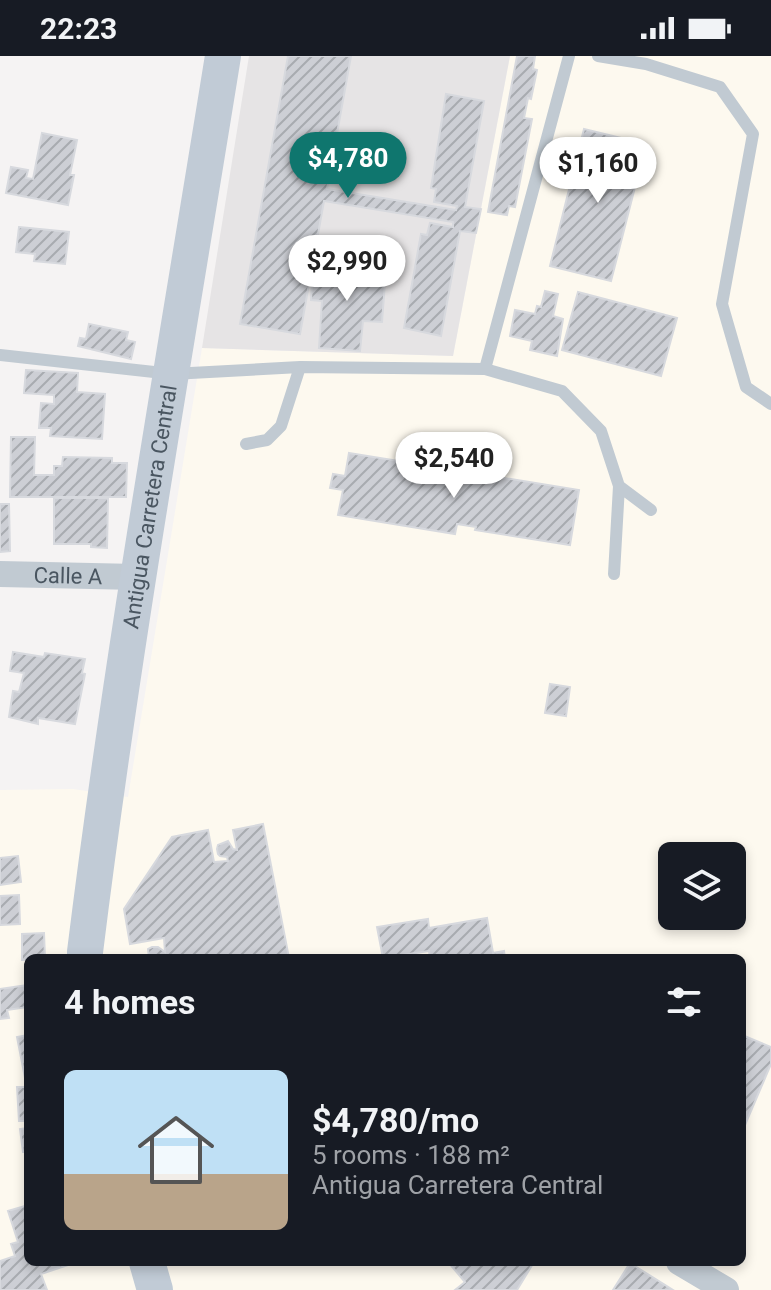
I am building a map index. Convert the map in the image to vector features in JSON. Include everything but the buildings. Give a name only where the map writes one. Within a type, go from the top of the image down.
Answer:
[{"type":"street","name":"Antigua Carretera Central","points":[[85,954],[137,577],[223,56]]},
{"type":"street","name":"Calle A","points":[[0,574],[137,577]]},
{"type":"street","points":[[148,1266],[155,1290]]},
{"type":"street","points":[[686,1266],[726,1290]]},
{"type":"lane","points":[[485,369],[569,56]]},
{"type":"lane","points":[[598,56],[647,60],[720,87],[753,134],[722,304],[746,387],[771,404]]},
{"type":"lane","points":[[0,355],[172,374],[300,367],[485,369],[562,391],[601,431],[619,486],[614,574]]},
{"type":"lane","points":[[246,444],[267,440],[281,426],[300,367]]},
{"type":"lane","points":[[619,486],[651,510]]},
{"type":"shaded area","points":[[249,56],[510,56],[453,356],[202,348]]},
{"type":"shaded area","points":[[510,56],[771,56],[771,1290],[0,1290],[0,790],[73,789],[128,797],[202,348],[453,356]]}]
